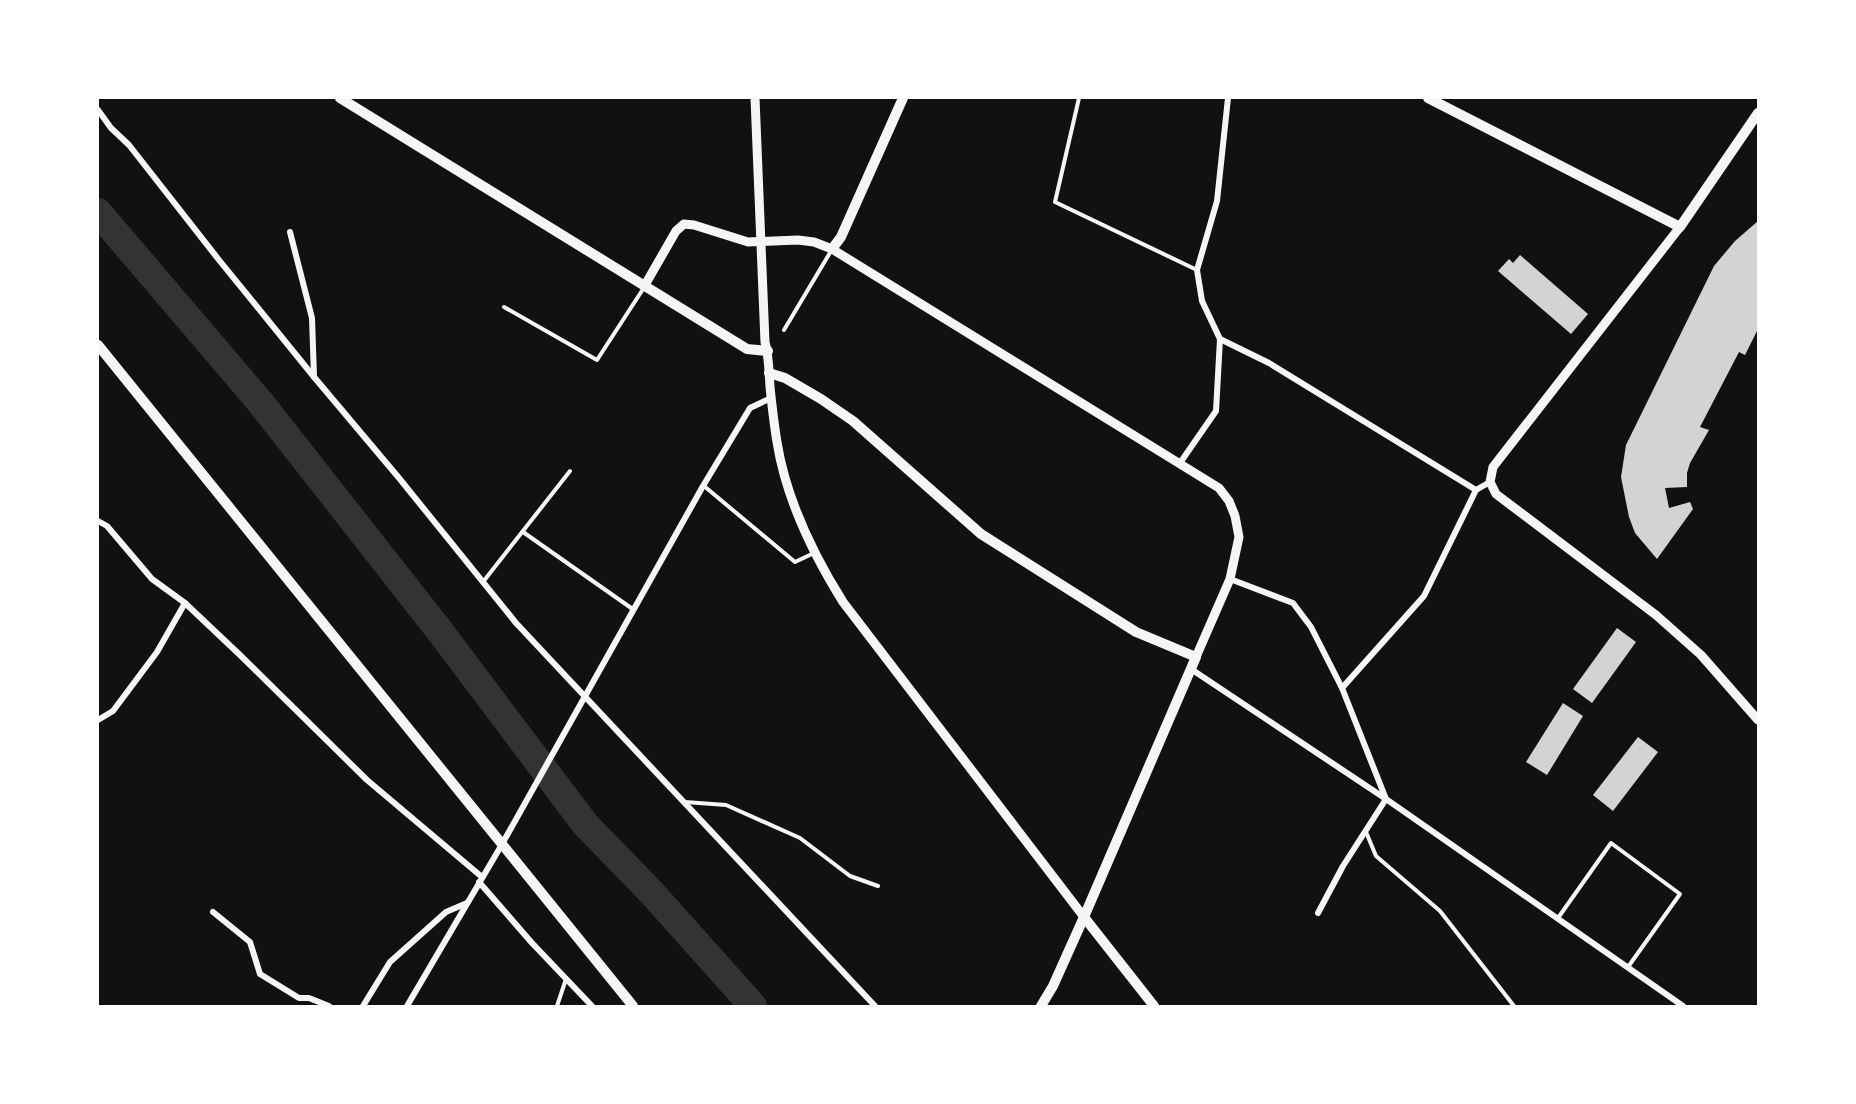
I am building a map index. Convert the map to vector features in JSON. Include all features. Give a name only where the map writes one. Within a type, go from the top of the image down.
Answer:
[{"type":"main road","points":[[340,98],[747,349],[768,351]]},
{"type":"main road","points":[[832,249],[841,237],[903,98]]},
{"type":"main road","points":[[1428,98],[1680,227],[1758,113]]},
{"type":"main road","points":[[98,345],[501,846],[633,1006]]},
{"type":"main road","points":[[770,374],[785,378],[853,421],[981,534],[1136,632],[1196,657],[1053,986],[1041,1006]]},
{"type":"main road","points":[[1084,916],[1154,1006]]},
{"type":"street","points":[[756,98],[765,342],[768,351],[777,444],[788,488],[814,552],[843,602],[1084,916]]},
{"type":"street","points":[[1180,463],[1216,411],[1220,339],[1202,301],[1197,270],[1217,201],[1228,98]]},
{"type":"street","points":[[98,110],[111,128],[129,145],[314,377],[516,622],[875,1006]]},
{"type":"street","points":[[645,285],[676,231],[684,224],[748,242],[798,240],[832,249],[1219,488],[1229,501],[1239,537],[1230,579],[1196,657]]},
{"type":"street","points":[[1680,227],[1493,468],[1490,482],[1496,494],[1679,634],[1758,720]]},
{"type":"street","points":[[290,232],[312,318],[314,377]]},
{"type":"street","points":[[1220,339],[1269,363],[1476,490]]},
{"type":"street","points":[[407,1006],[501,846],[703,486],[750,408],[771,398]]},
{"type":"street","points":[[1342,688],[1424,596],[1476,490],[1490,482]]},
{"type":"street","points":[[98,521],[106,526],[152,579],[185,603],[367,780],[481,880],[532,943],[592,1006]]},
{"type":"street","points":[[1230,579],[1293,603],[1311,627],[1342,688],[1386,799]]},
{"type":"street","points":[[98,720],[113,711],[158,652],[185,603]]},
{"type":"street","points":[[1191,669],[1386,799],[1683,1006]]},
{"type":"street","points":[[1318,913],[1343,866],[1386,799]]},
{"type":"street","points":[[363,1006],[390,962],[446,912],[467,903]]},
{"type":"street","points":[[213,912],[250,942],[260,974],[299,998],[309,998],[328,1006]]},
{"type":"lane","points":[[1079,98],[1055,202],[1197,270]]},
{"type":"lane","points":[[784,330],[832,249]]},
{"type":"lane","points":[[504,307],[597,360],[645,285]]},
{"type":"lane","points":[[483,582],[570,471]]},
{"type":"lane","points":[[703,486],[795,562],[814,552]]},
{"type":"lane","points":[[522,531],[634,610]]},
{"type":"lane","points":[[683,802],[726,805],[800,838],[850,876],[878,886]]},
{"type":"lane","points":[[1366,832],[1376,856],[1440,911],[1514,1006]]},
{"type":"lane","points":[[1558,918],[1611,843],[1680,894],[1628,968]]},
{"type":"lane","points":[[557,1006],[566,979]]},
{"type":"building","points":[[1758,221],[1758,329],[1745,355],[1739,352],[1700,427],[1709,430],[1690,463],[1687,487],[1665,488],[1669,508],[1690,502],[1693,509],[1657,559],[1635,533],[1629,517],[1621,477],[1626,445],[1714,266],[1735,241]]},
{"type":"building","points":[[1520,255],[1588,314],[1571,334],[1498,271],[1509,259],[1513,263]]},
{"type":"building","points":[[1617,628],[1636,642],[1592,703],[1573,689]]},
{"type":"building","points":[[1563,703],[1583,716],[1547,775],[1526,762]]},
{"type":"building","points":[[1638,737],[1658,752],[1613,811],[1593,795]]},
{"type":"waterway","points":[[98,212],[260,402],[439,630],[585,824],[652,893],[753,1006]]}]
